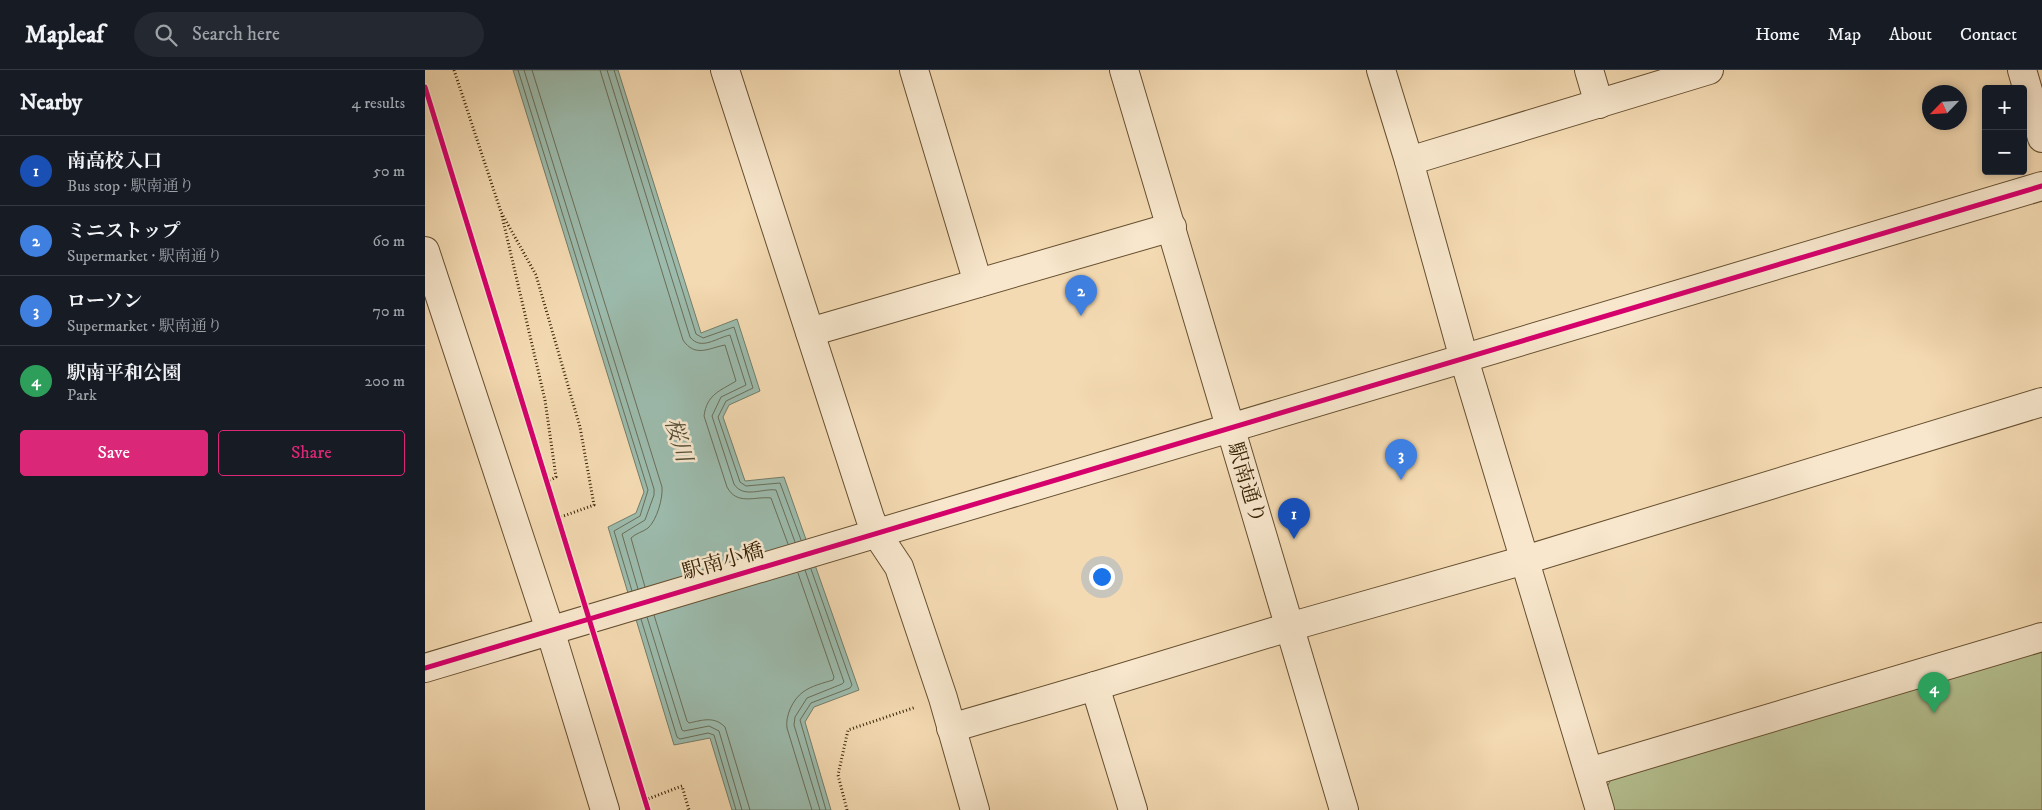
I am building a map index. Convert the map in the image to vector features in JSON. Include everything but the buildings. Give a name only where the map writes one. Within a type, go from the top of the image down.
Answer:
[{"type":"street","points":[[725,70],[809,332],[877,534],[899,567],[951,728],[975,810]]},
{"type":"street","points":[[914,70],[978,283]]},
{"type":"street","name":"駅南通り","points":[[1124,70],[1344,810]]},
{"type":"street","points":[[1381,70],[1409,161],[1464,359],[1600,810]]},
{"type":"street","points":[[1589,70],[1599,104]]},
{"type":"street","points":[[1409,161],[1709,70]]},
{"type":"street","points":[[2022,70],[2042,138]]},
{"type":"street","name":"駅南小橋","points":[[425,668],[2042,186]]},
{"type":"street","points":[[809,332],[1172,227]]},
{"type":"street","points":[[425,251],[549,630],[605,810]]},
{"type":"street","points":[[951,728],[1289,627],[1525,560],[2042,402]]},
{"type":"street","points":[[1589,772],[2042,637]]},
{"type":"street","points":[[1095,686],[1133,810]]},
{"type":"path","points":[[454,70],[501,212],[545,400],[556,477],[547,482]]},
{"type":"path","points":[[501,212],[536,274],[580,426],[595,505],[557,518]]},
{"type":"path","points":[[544,473],[549,491]]},
{"type":"path","points":[[555,509],[560,527]]},
{"type":"path","points":[[847,810],[838,775],[848,730],[891,716]]},
{"type":"path","points":[[643,791],[646,803],[682,786],[689,810]]},
{"type":"green space","points":[[2042,647],[2042,810],[1613,810],[1606,789],[1611,779]]},
{"type":"water","name":"桜川","points":[[513,70],[618,70],[701,333],[737,319],[760,391],[729,405],[723,417],[745,481],[784,477],[859,690],[814,707],[805,722],[831,810],[732,810],[710,738],[674,745],[608,527],[636,513],[644,492]]},
{"type":"cycle path","points":[[425,87],[648,810]]},
{"type":"cycle path","points":[[425,668],[2042,186]]},
{"type":"place","name":"ミニストップ","points":[[1081,316]]},
{"type":"place","name":"ローソン","points":[[1401,480]]},
{"type":"place","name":"南高校入口","points":[[1294,539]]},
{"type":"place","name":"駅南平和公園","points":[[1934,713]]}]
